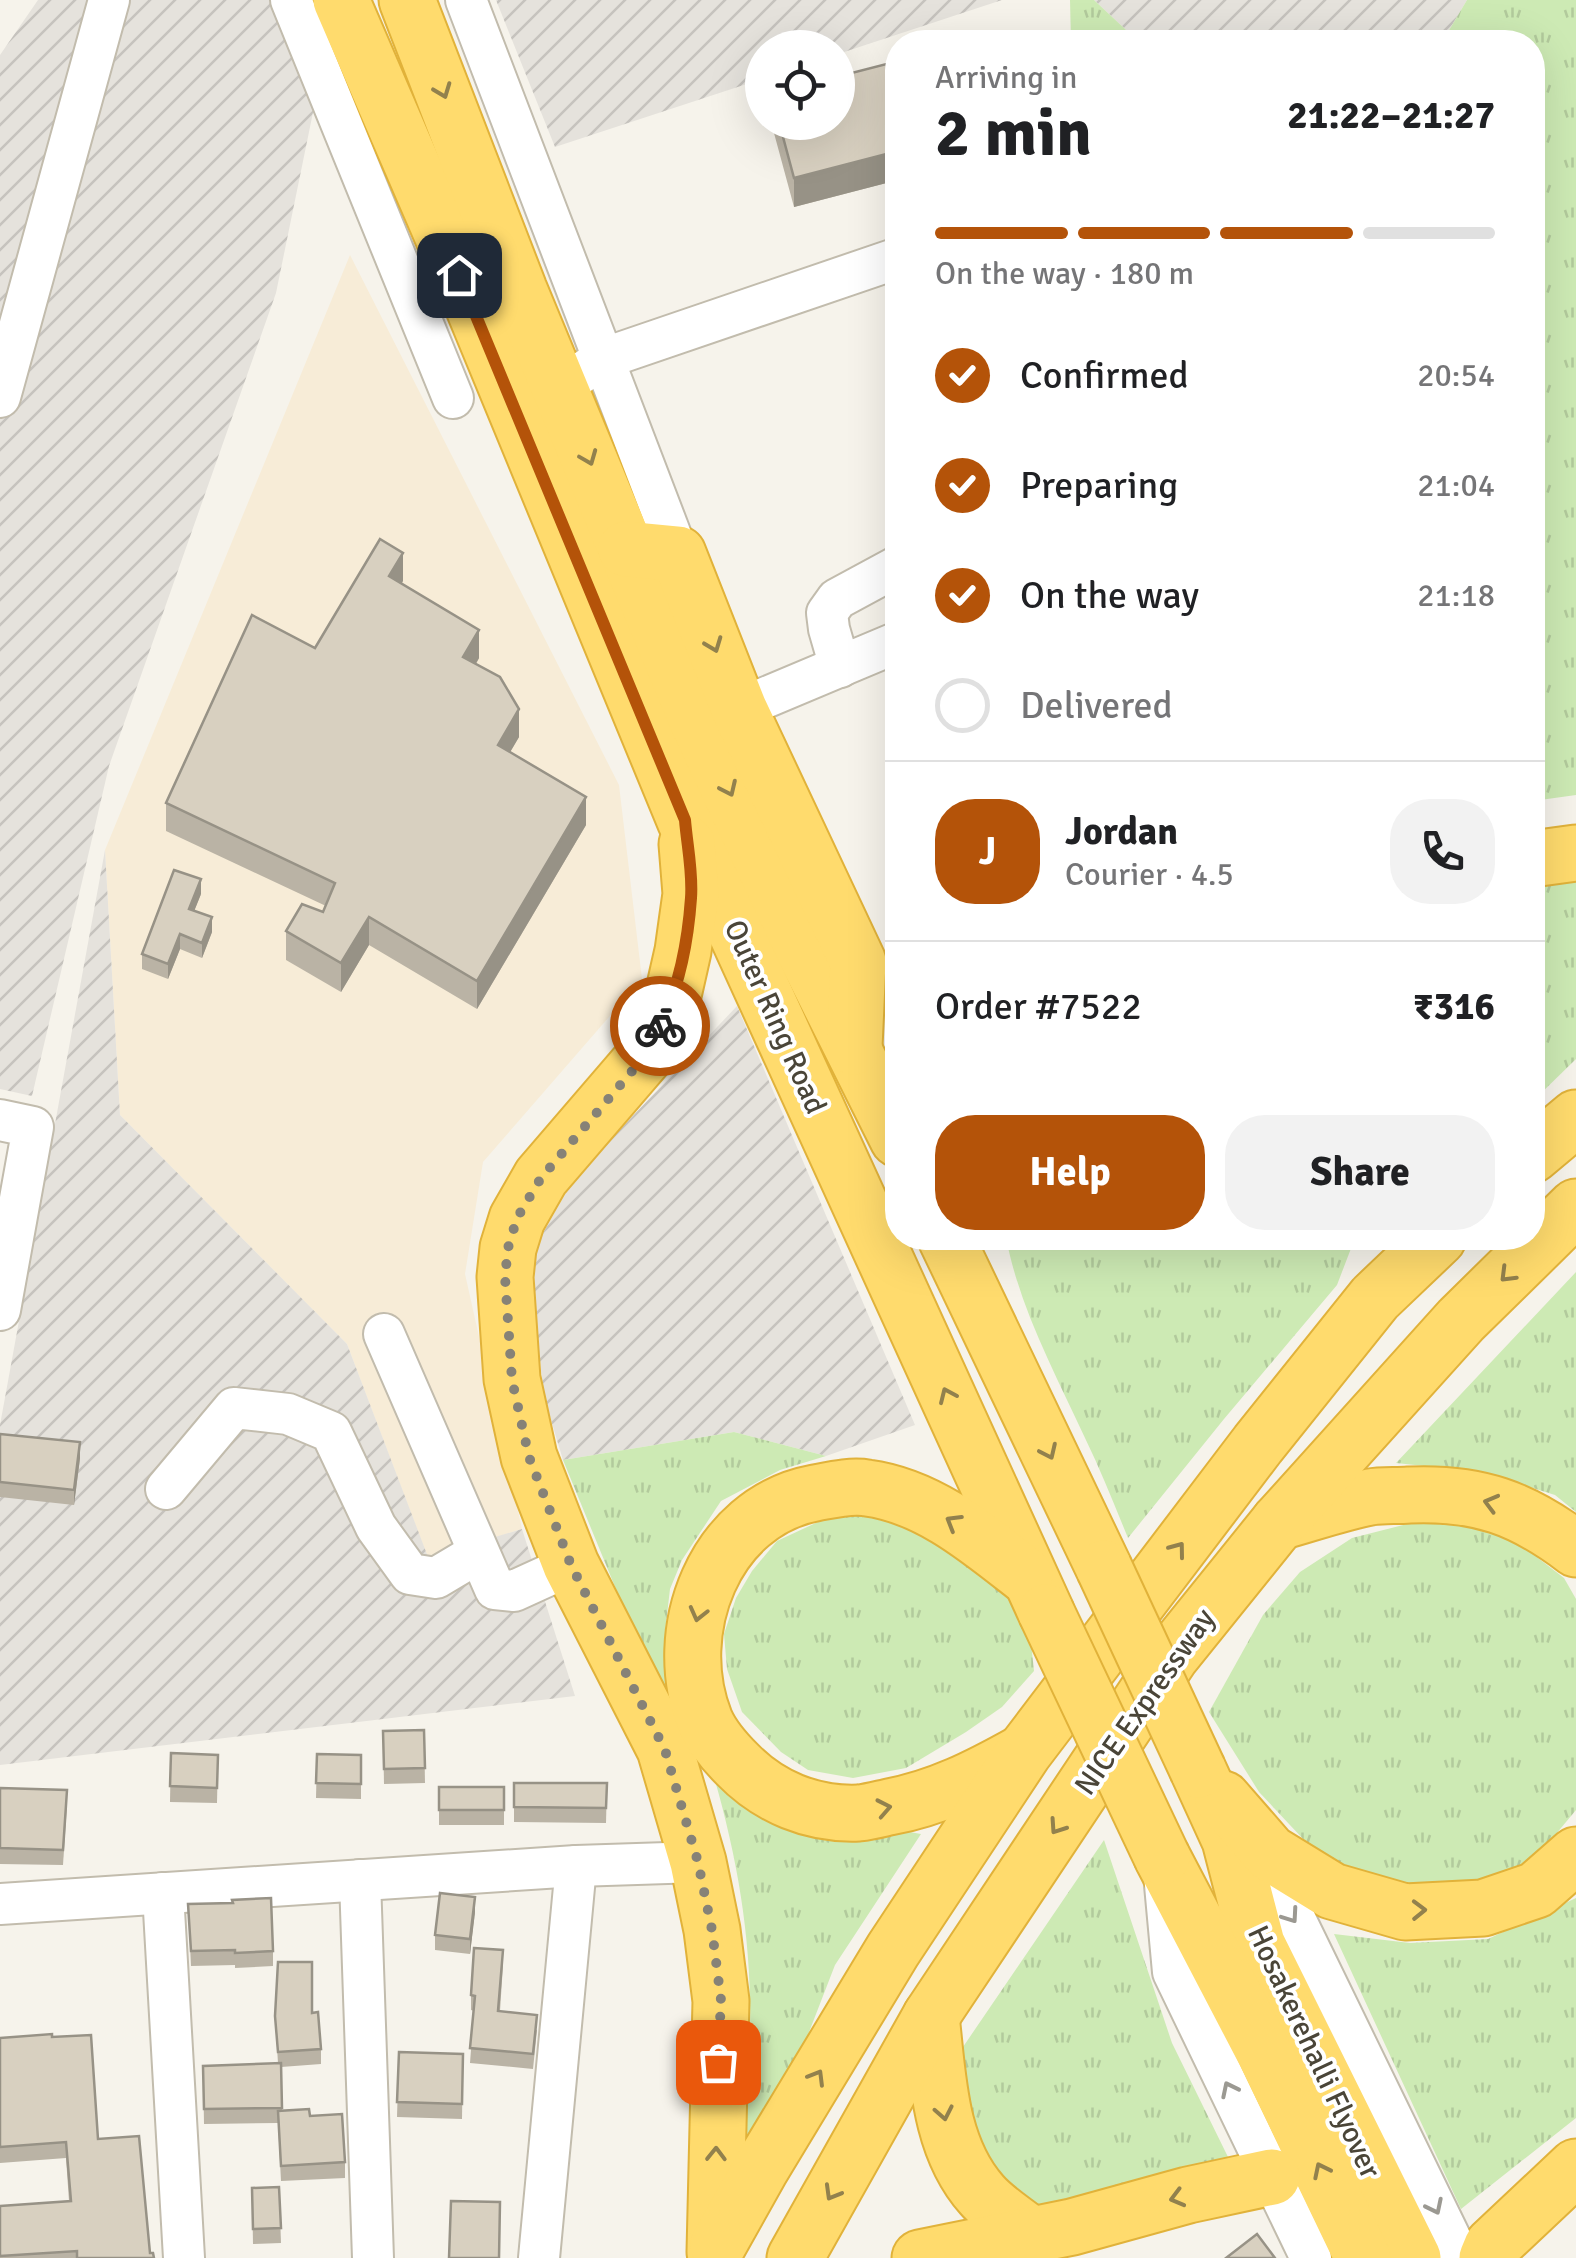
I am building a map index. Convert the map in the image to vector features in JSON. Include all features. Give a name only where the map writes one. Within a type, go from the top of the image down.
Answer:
[{"type":"highway","name":"Outer Ring Road","points":[[341,0],[474,308],[685,820],[1162,1857]]},
{"type":"highway","name":"Outer Ring Road","points":[[407,0],[519,290],[581,373],[854,1050],[885,1113]]},
{"type":"highway","points":[[719,717],[878,968],[854,1050]]},
{"type":"highway","points":[[685,820],[691,894],[684,951],[671,1004],[645,1056],[541,1178],[517,1218],[505,1277],[512,1380],[529,1457],[571,1565],[688,1741],[698,1862],[721,2000],[713,2255]]},
{"type":"highway","points":[[1545,858],[1576,854]]},
{"type":"highway","points":[[1545,1145],[1576,1118]]},
{"type":"highway","name":"NICE Expressway","points":[[1545,1237],[1576,1207]]},
{"type":"highway","points":[[952,1250],[1230,1840]]},
{"type":"highway","points":[[981,1250],[985,1316]]},
{"type":"highway","points":[[1375,1298],[1381,1250]]},
{"type":"highway","name":"NICE Expressway","points":[[713,2255],[894,1950],[1024,1752],[1258,1444],[1375,1298],[1425,1250]]},
{"type":"highway","name":"NICE Expressway","points":[[794,2258],[931,2016],[1171,1656],[1279,1522],[1461,1320],[1532,1250]]},
{"type":"highway","points":[[688,1741],[706,1724],[692,1654],[694,1626],[705,1586],[722,1552],[750,1524],[770,1508],[796,1497],[864,1487],[901,1496],[977,1536],[1039,1596]]},
{"type":"highway","points":[[1279,1522],[1372,1497],[1440,1494],[1483,1499],[1514,1510],[1547,1527],[1576,1549]]},
{"type":"highway","points":[[688,1741],[724,1751],[752,1780],[783,1799],[820,1810],[861,1813],[938,1795],[1024,1752]]},
{"type":"highway","points":[[1198,1770],[1270,1853],[1332,1890],[1405,1912],[1483,1908],[1536,1890],[1576,1855]]},
{"type":"highway","name":"Hosakerehalli Flyover","points":[[1230,1840],[1284,2044],[1364,2258]]},
{"type":"highway","name":"Hosakerehalli Flyover","points":[[1162,1857],[1284,2044],[1413,2258]]},
{"type":"highway","points":[[931,2016],[945,2123],[959,2162],[982,2196],[1030,2235]]},
{"type":"highway","points":[[1486,2258],[1492,2246],[1576,2166]]},
{"type":"highway","points":[[920,2258],[1072,2227],[1188,2194],[1272,2177]]},
{"type":"street","points":[[0,397],[109,0]]},
{"type":"street","points":[[291,0],[453,398]]},
{"type":"street","points":[[475,2],[581,373],[885,263]]},
{"type":"street","points":[[840,667],[828,613],[837,599],[885,573]]},
{"type":"street","points":[[719,717],[885,648]]},
{"type":"street","points":[[0,1120],[33,1127],[2,1288]]},
{"type":"street","points":[[384,1334],[495,1589],[514,1591],[571,1565]]},
{"type":"street","points":[[166,1489],[234,1408],[288,1414],[332,1432],[376,1527],[410,1574],[436,1578],[478,1553]]},
{"type":"street","points":[[1230,1840],[1296,1920],[1460,2258]]},
{"type":"street","points":[[1162,1857],[1173,1972],[1312,2258]]},
{"type":"street","points":[[0,1904],[576,1866],[698,1862]]},
{"type":"street","points":[[539,2258],[576,1866]]},
{"type":"street","points":[[360,1880],[373,2258]]},
{"type":"street","points":[[163,1893],[184,2258]]},
{"type":"shaded area","points":[[38,0],[283,0],[318,88],[276,293],[109,766],[32,1096],[0,1089],[0,55]]},
{"type":"shaded area","points":[[496,0],[1002,0],[911,30],[885,30],[885,39],[855,48],[855,30],[745,30],[745,85],[555,147]]},
{"type":"shaded area","points":[[1094,0],[1467,0],[1449,30],[1126,30]]},
{"type":"shaded area","points":[[350,255],[619,785],[642,979],[483,1162],[465,1274],[522,1529],[428,1558],[347,1344],[120,1115],[105,850]]},
{"type":"shaded area","points":[[105,850],[120,1115],[347,1344],[428,1557],[522,1529],[575,1696],[0,1765],[0,1425]]},
{"type":"shaded area","points":[[737,1006],[915,1425],[826,1456],[734,1432],[563,1460],[544,1397],[534,1306],[535,1247],[575,1177]]},
{"type":"green space","points":[[1070,0],[1094,0],[1126,30],[1071,30]]},
{"type":"green space","points":[[1467,0],[1576,0],[1576,795],[1545,799],[1545,30],[1449,30]]},
{"type":"green space","points":[[1576,870],[1576,1059],[1545,1089],[1545,874]]},
{"type":"green space","points":[[1009,1250],[1350,1250],[1337,1285],[1128,1538],[1029,1315]]},
{"type":"green space","points":[[1576,1272],[1576,1512],[1555,1495],[1481,1472],[1396,1463]]},
{"type":"green space","points":[[734,1432],[826,1456],[780,1470],[721,1501],[682,1560],[670,1589],[665,1632],[665,1666],[672,1699],[659,1694],[563,1460]]},
{"type":"green space","points":[[869,1513],[919,1524],[986,1570],[1028,1614],[1034,1671],[1002,1707],[906,1768],[853,1778],[808,1770],[781,1752],[742,1712],[727,1669],[724,1634],[736,1598],[777,1541],[833,1515]]},
{"type":"green space","points":[[1419,1521],[1456,1523],[1508,1535],[1564,1578],[1576,1599],[1576,1810],[1551,1840],[1516,1871],[1461,1887],[1378,1892],[1320,1857],[1259,1792],[1209,1712],[1263,1615],[1300,1572],[1352,1538]]},
{"type":"green space","points":[[712,1770],[738,1801],[779,1827],[813,1838],[865,1842],[904,1831],[921,1834],[835,1965],[775,2120],[751,2142],[739,2138],[750,2043],[745,1925],[732,1848]]},
{"type":"green space","points":[[1104,1840],[1172,2043],[1228,2157],[1045,2213],[987,2171],[950,2066]]},
{"type":"green space","points":[[1576,1898],[1576,2118],[1461,2209],[1334,1934],[1410,1943],[1488,1939]]},
{"type":"building","points":[[885,64],[885,154],[794,178],[784,140],[855,140],[855,72]]},
{"type":"building","points":[[380,539],[403,553],[389,576],[479,630],[463,657],[500,677],[519,709],[498,745],[586,797],[477,981],[369,917],[341,963],[286,931],[302,904],[323,912],[335,883],[166,803],[252,615],[315,648]]},
{"type":"building","points":[[174,870],[201,879],[189,909],[212,917],[202,943],[180,934],[168,964],[142,954]]},
{"type":"building","points":[[0,1434],[80,1442],[74,1490],[0,1482]]},
{"type":"building","points":[[424,1730],[425,1768],[384,1769],[383,1731]]},
{"type":"building","points":[[171,1753],[218,1755],[217,1788],[170,1786]]},
{"type":"building","points":[[317,1754],[361,1755],[361,1784],[316,1783]]},
{"type":"building","points":[[514,1783],[607,1783],[606,1808],[514,1807]]},
{"type":"building","points":[[439,1787],[504,1787],[504,1810],[439,1810]]},
{"type":"building","points":[[0,1788],[67,1790],[63,1850],[0,1848]]},
{"type":"building","points":[[440,1893],[475,1897],[470,1939],[435,1935]]},
{"type":"building","points":[[271,1898],[273,1951],[191,1951],[188,1904]]},
{"type":"building","points":[[474,1948],[503,1950],[498,2011],[537,2015],[533,2054],[470,2048]]},
{"type":"building","points":[[278,1962],[312,1962],[312,2013],[318,2012],[321,2049],[278,2052]]},
{"type":"building","points":[[91,2035],[98,2139],[139,2136],[150,2253],[154,2258],[77,2258],[77,2251],[0,2256],[0,2206],[71,2201],[66,2142],[0,2147],[0,2038]]},
{"type":"building","points":[[399,2052],[463,2054],[462,2104],[397,2102]]},
{"type":"building","points":[[281,2063],[282,2108],[204,2109],[203,2066]]},
{"type":"building","points":[[309,2109],[310,2116],[342,2114],[345,2162],[281,2166],[278,2111]]},
{"type":"building","points":[[279,2187],[281,2228],[253,2229],[252,2188]]},
{"type":"building","points":[[451,2201],[500,2202],[499,2258],[449,2258]]},
{"type":"building","points":[[1257,2234],[1275,2258],[1226,2258]]},
{"type":"way so far","points":[[660,1026],[645,1056],[541,1178],[517,1218],[505,1277],[512,1380],[529,1457],[571,1565],[665,1750],[698,1862],[721,2000],[718,2062]]},
{"type":"route","points":[[459,275],[685,820],[691,894],[684,951],[671,1004],[660,1026]]}]
